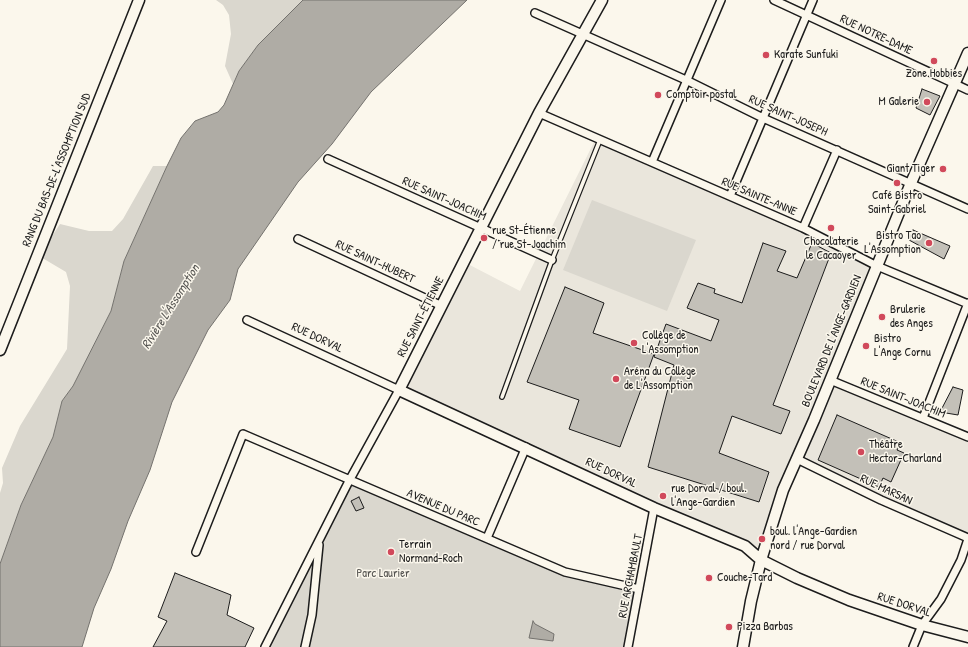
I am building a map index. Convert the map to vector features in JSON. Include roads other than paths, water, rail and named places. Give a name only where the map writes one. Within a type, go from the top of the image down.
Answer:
[{"type":"street","name":"RANG DU BAS-DE-L'ASSOMPTION SUD","points":[[0,350],[139,0]]},
{"type":"street","name":"RUE SAINT-ÉTIENNE","points":[[265,647],[349,481],[399,390],[539,114],[602,0]]},
{"type":"street","points":[[652,162],[721,0]]},
{"type":"street","name":"RUE NOTRE-DAME","points":[[774,0],[968,90]]},
{"type":"street","points":[[730,196],[813,0]]},
{"type":"street","name":"RUE SAINT-JOSEPH","points":[[535,13],[686,80],[763,118],[968,209]]},
{"type":"street","name":"BOULEVARD DE L'ANGE-GARDIEN","points":[[743,647],[751,601],[761,560],[781,496],[911,184],[968,52]]},
{"type":"street","name":"RUE SAINTE-ANNE","points":[[539,114],[803,228],[877,266],[968,304]]},
{"type":"street","points":[[803,228],[837,150]]},
{"type":"street","name":"RUE SAINT-JOACHIM","points":[[328,159],[552,260]]},
{"type":"street","name":"RUE SAINT-HUBERT","points":[[298,239],[442,306]]},
{"type":"street","points":[[923,418],[968,304]]},
{"type":"street","name":"RUE DORVAL","points":[[247,320],[654,508],[745,546],[761,560],[797,578],[850,600],[922,625],[968,637]]},
{"type":"street","name":"RUE SAINT-JOACHIM","points":[[830,380],[968,436]]},
{"type":"street","name":"AVENUE DU PARC","points":[[196,552],[242,434],[565,572],[639,590]]},
{"type":"street","points":[[487,538],[526,448]]},
{"type":"street","name":"RUE MARSAN","points":[[797,458],[881,500],[968,538]]},
{"type":"street","name":"RUE ARCHAMBAULT","points":[[628,647],[654,508]]},
{"type":"street","points":[[913,647],[922,625],[941,599],[961,560],[968,538]]},
{"type":"street","points":[[305,647],[312,615],[320,539]]},
{"type":"lane","points":[[502,397],[552,260],[600,140]]},
{"type":"water","name":"Rivière L'Assomption","points":[[303,0],[467,0],[371,92],[332,144],[298,182],[238,269],[230,300],[208,330],[172,402],[150,470],[128,521],[111,569],[94,608],[82,647],[0,647],[0,564],[21,505],[53,437],[62,401],[73,386],[111,311],[124,261],[167,166],[181,138],[195,121],[218,112],[224,105],[239,71],[258,45]]},
{"type":"water","points":[[533,621],[535,624],[554,634],[553,641],[529,638]]},
{"type":"place","name":"Karate Sunfuki","points":[[766,55]]},
{"type":"place","name":"Zone Hobbies","points":[[934,61]]},
{"type":"place","name":"Comptoir postal","points":[[658,95]]},
{"type":"place","name":"M Galerie","points":[[927,102]]},
{"type":"place","name":"Giant Tiger","points":[[943,169]]},
{"type":"place","name":"Café Bistro Saint-Gabriel","points":[[897,183]]},
{"type":"place","name":"Chocolaterie le Cacaoyer","points":[[831,228]]},
{"type":"place","name":"rue St-Étienne / rue St-Joachim","points":[[484,238]]},
{"type":"place","name":"Bistro Tao L'Assomption","points":[[929,243]]},
{"type":"place","name":"Brulerie des Anges","points":[[882,317]]},
{"type":"place","name":"Collège de L'Assomption","points":[[634,343]]},
{"type":"place","name":"Bistro L'Ange Cornu","points":[[866,346]]},
{"type":"place","name":"Aréna du Collège de L'Assomption","points":[[616,379]]},
{"type":"place","name":"Théâtre Hector-Charland","points":[[861,452]]},
{"type":"place","name":"rue Dorval / boul. l'Ange-Gardien","points":[[663,496]]},
{"type":"place","name":"boul. l'Ange-Gardien nord / rue Dorval","points":[[762,539]]},
{"type":"place","name":"Terrain Normand-Roch","points":[[391,552]]},
{"type":"place","name":"Couche-Tard","points":[[709,578]]},
{"type":"place","name":"Pizza Barbas","points":[[729,627]]},
{"type":"park label","name":"Parc Laurier","points":[[383,574]]}]
